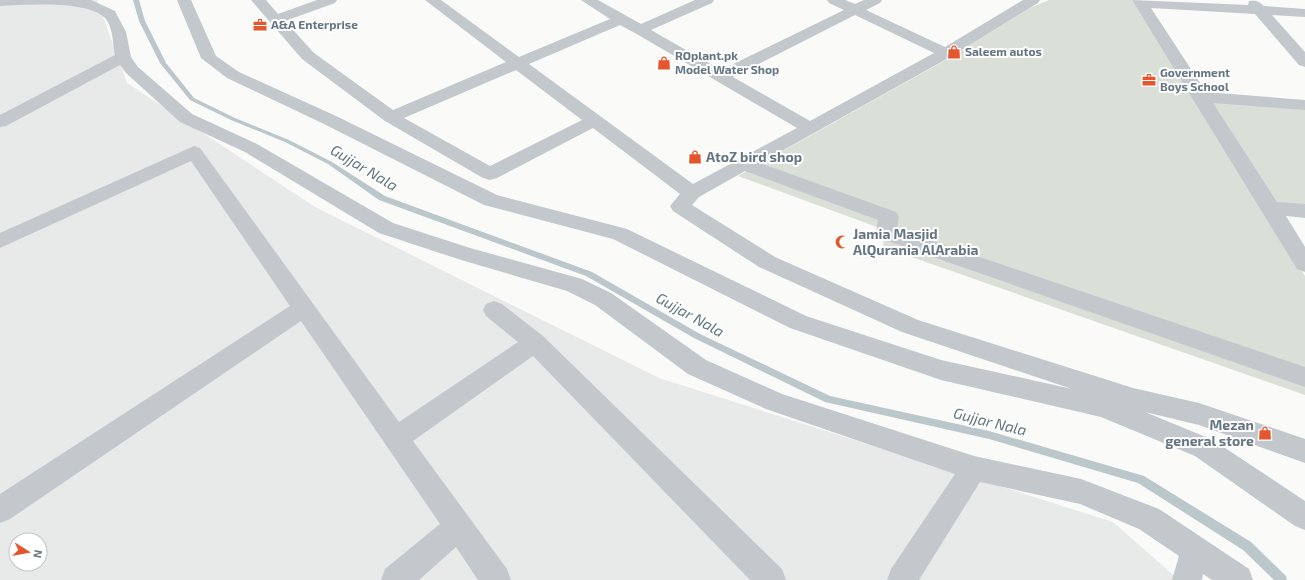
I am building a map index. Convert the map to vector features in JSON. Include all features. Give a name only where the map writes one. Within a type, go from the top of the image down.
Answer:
[{"type":"street","points":[[0,2],[62,0],[86,3],[110,14],[119,32],[123,57],[132,70],[186,118],[251,148],[386,228],[465,254],[574,285],[603,299],[704,371],[775,402],[974,468],[1080,492],[1149,518],[1196,549],[1238,580]]},
{"type":"street","points":[[184,0],[209,58],[233,75],[330,120],[491,200],[620,234],[798,322],[941,370],[1104,407],[1204,448],[1305,517]]},
{"type":"street","points":[[258,0],[308,56],[391,117],[490,174],[594,121]]},
{"type":"street","points":[[275,20],[330,0]]},
{"type":"street","points":[[432,0],[692,193]]},
{"type":"street","points":[[588,0],[810,128]]},
{"type":"street","points":[[640,30],[707,0]]},
{"type":"street","points":[[834,0],[946,52]]},
{"type":"street","points":[[721,76],[875,0]]},
{"type":"street","points":[[1033,0],[946,52],[692,193],[680,206],[766,262],[910,326],[1133,399],[1199,414],[1305,451]]},
{"type":"street","points":[[1140,1],[1255,5],[1305,13]]},
{"type":"street","points":[[1140,1],[1305,264]]},
{"type":"street","points":[[1255,5],[1305,62]]},
{"type":"street","points":[[391,117],[621,19]]},
{"type":"street","points":[[0,122],[123,57]]},
{"type":"street","points":[[1200,97],[1305,105]]},
{"type":"street","points":[[0,241],[194,152],[496,580]]},
{"type":"street","points":[[743,164],[888,217],[886,233],[1305,377]]},
{"type":"street","points":[[1271,208],[1305,211]]},
{"type":"street","points":[[0,510],[304,308]]},
{"type":"street","points":[[494,310],[535,343],[771,580]]},
{"type":"street","points":[[396,438],[535,343]]},
{"type":"street","points":[[902,580],[974,468]]},
{"type":"street","points":[[396,580],[458,527]]},
{"type":"street","points":[[1187,580],[1196,549]]},
{"type":"shaded area","points":[[0,0],[97,0],[127,83],[315,207],[659,378],[1113,522],[1179,580],[0,580]]},
{"type":"shaded area","points":[[1049,0],[1132,0],[1305,276],[1305,395],[883,247],[885,230],[738,176],[944,61],[1030,8]]},
{"type":"shaded area","points":[[1200,97],[1305,105],[1305,211],[1271,208]]},
{"type":"waterway","name":"Gujjar Nala","points":[[136,0],[142,21],[163,63],[192,99],[233,119],[287,141],[330,163],[382,198],[589,274],[697,336],[828,399],[989,435],[1141,479],[1247,546],[1282,580]]},
{"type":"place","name":"A&A Enterprise","points":[[260,25]]},
{"type":"place","name":"Saleem autos","points":[[954,52]]},
{"type":"place","name":"ROplant.pk Model Water Shop","points":[[664,63]]},
{"type":"place","name":"Government Boys School","points":[[1149,80]]},
{"type":"place","name":"AtoZ bird shop","points":[[695,157]]},
{"type":"place","name":"Jamia Masjid AlQurania AlArabia","points":[[842,242]]},
{"type":"place","name":"Mezan general store","points":[[1265,433]]}]
